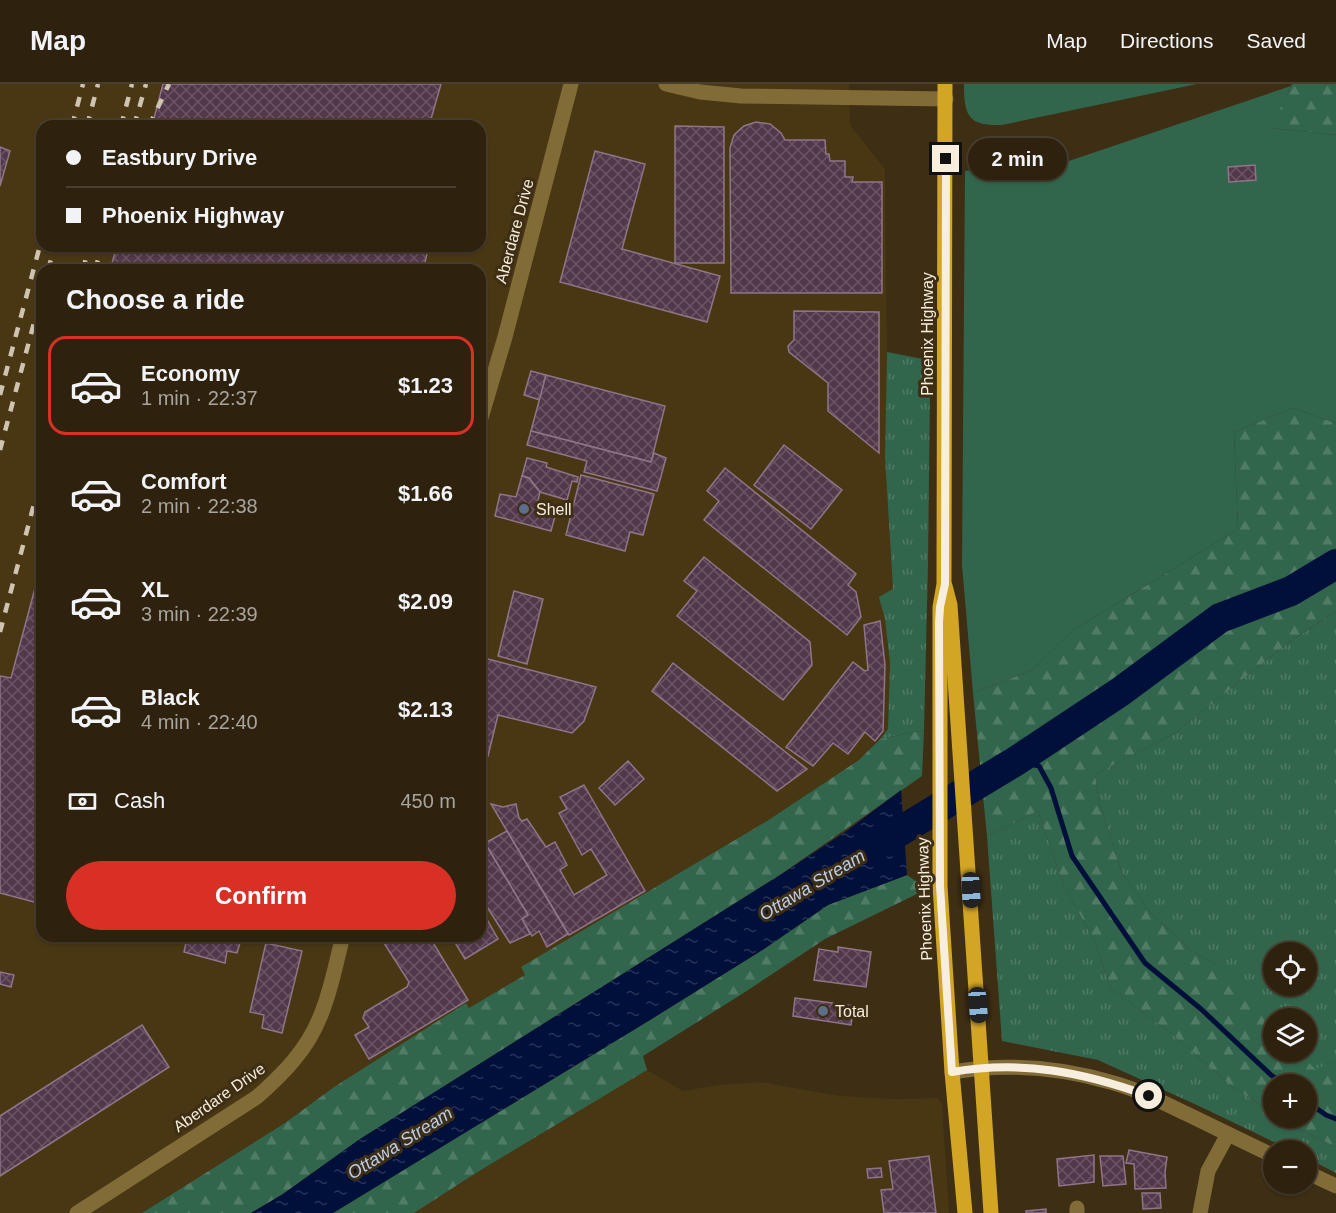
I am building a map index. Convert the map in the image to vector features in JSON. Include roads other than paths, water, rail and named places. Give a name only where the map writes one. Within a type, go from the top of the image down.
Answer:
[{"type":"main road","name":"Phoenix Highway","points":[[945,92],[945,584],[940,607],[940,886],[952,1072],[965,1213]]},
{"type":"main road","name":"Phoenix Highway","points":[[945,584],[950,605],[969,852],[992,1213]]},
{"type":"street","name":"Aberdare Drive","points":[[486,401],[505,337],[571,84]]},
{"type":"street","points":[[666,84],[700,92],[741,96],[945,92]]},
{"type":"street","name":"Aberdare Drive","points":[[77,1213],[257,1097],[283,1074],[306,1044],[321,1016],[341,942]]},
{"type":"street","points":[[952,1072],[982,1067],[1021,1066],[1111,1082],[1149,1096],[1263,1151]]},
{"type":"street","points":[[1200,1213],[1208,1171],[1228,1134]]},
{"type":"street","points":[[1317,1177],[1336,1186]]},
{"type":"water","points":[[901,790],[907,875],[828,905],[764,949],[650,1020],[333,1213],[251,1213],[283,1194],[360,1139],[780,875],[848,830]]},
{"type":"waterway","name":"Ottawa Stream","points":[[869,850],[1016,761],[1120,692],[1220,618],[1291,591],[1336,564]]},
{"type":"waterway","points":[[1016,761],[1039,766],[1051,788],[1072,856],[1145,963],[1201,1009],[1270,1074]]},
{"type":"waterway","points":[[1317,1109],[1336,1119]]},
{"type":"railway","points":[[74,120],[83,84]]},
{"type":"railway","points":[[89,120],[98,84]]},
{"type":"railway","points":[[123,120],[132,84]]},
{"type":"railway","points":[[136,120],[146,84]]},
{"type":"railway","points":[[152,120],[169,84]]},
{"type":"railway","points":[[0,395],[38,252]]},
{"type":"railway","points":[[50,264],[53,252]]},
{"type":"railway","points":[[84,264],[88,252]]},
{"type":"railway","points":[[97,264],[100,252]]},
{"type":"railway","points":[[0,450],[36,315]]},
{"type":"railway","points":[[0,632],[36,497]]},
{"type":"place","name":"Shell","points":[[524,509]]},
{"type":"place","name":"Total","points":[[823,1011]]}]
